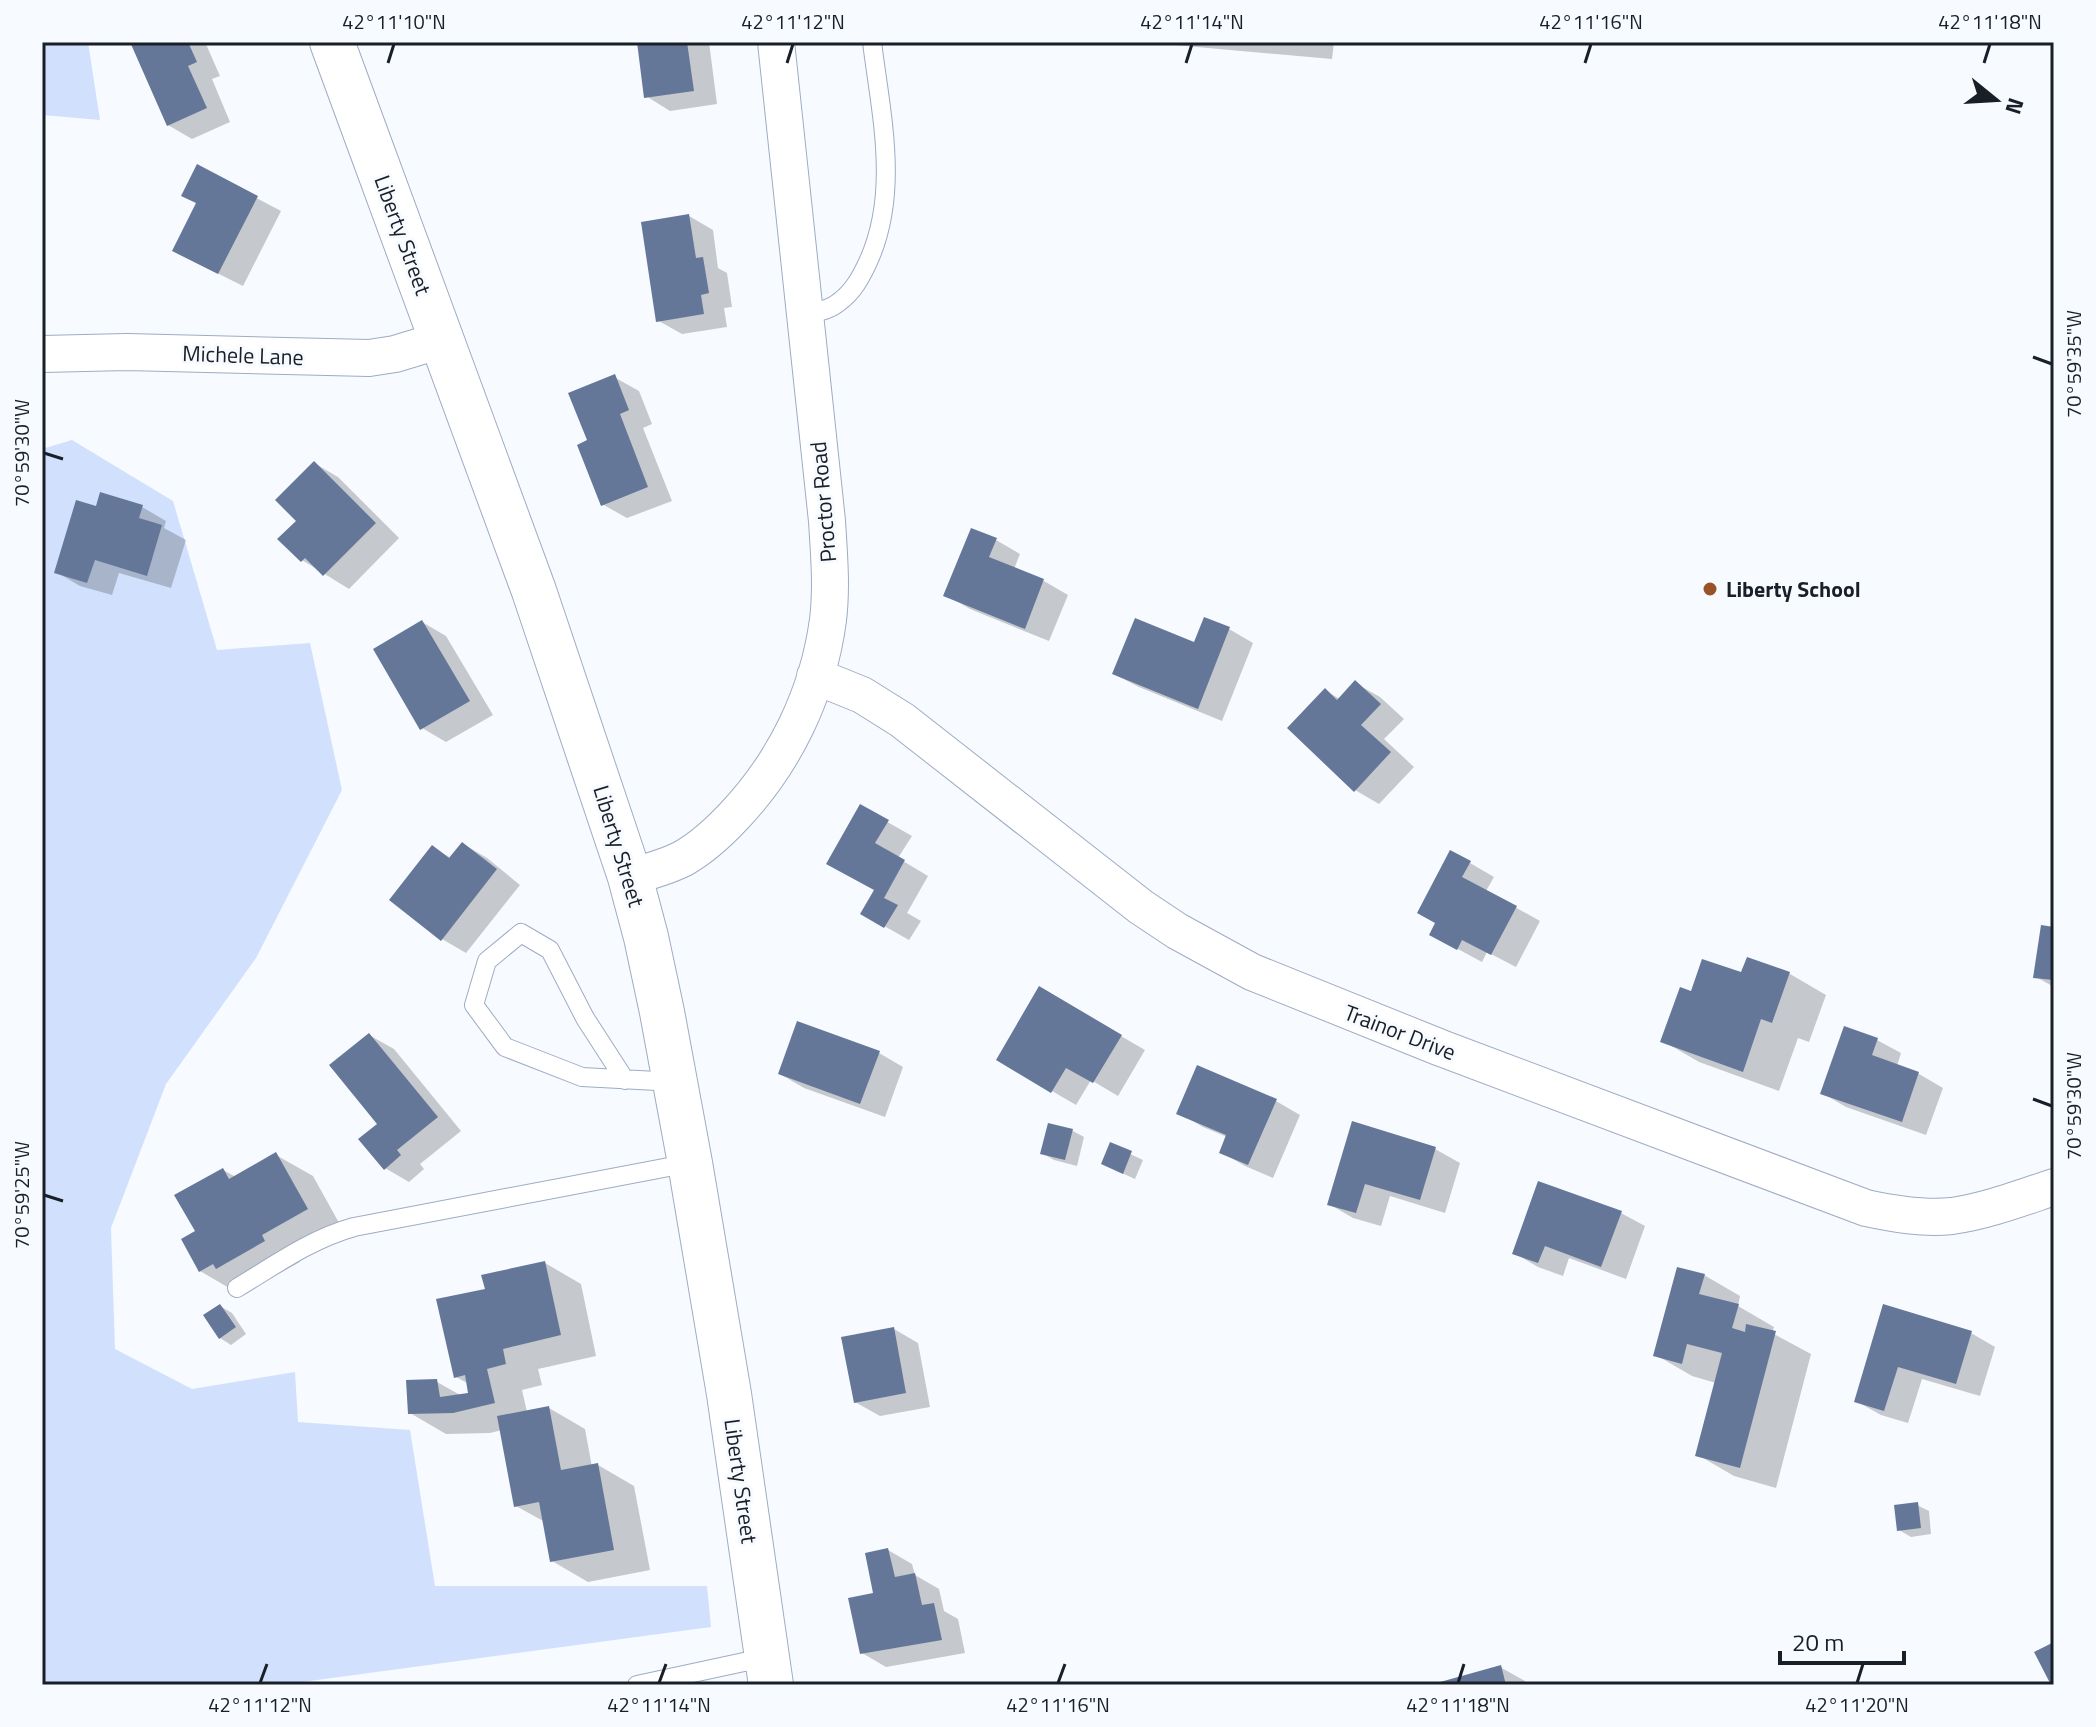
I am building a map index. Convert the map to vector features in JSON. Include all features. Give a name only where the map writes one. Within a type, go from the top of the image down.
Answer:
[{"type":"main road","name":"Liberty Street","points":[[332,42],[534,591],[630,877],[646,937],[676,1082],[722,1351],[770,1672]]},
{"type":"street","name":"Proctor Road","points":[[630,877],[684,858],[721,830],[746,802],[784,752],[807,702],[828,621],[829,559],[776,42]]},
{"type":"street","name":"Michele Lane","points":[[42,354],[127,352],[369,358],[395,354],[441,340]]},
{"type":"street","name":"Trainor Drive","points":[[815,676],[862,695],[902,720],[1141,907],[1215,953],[1294,990],[1470,1060],[1866,1208],[1893,1214],[1951,1216],[1978,1211],[2054,1187]]},
{"type":"lane","points":[[805,315],[837,304],[850,292],[874,250],[880,227],[885,205],[885,151],[872,42]]},
{"type":"lane","points":[[625,1080],[585,1018],[550,950],[521,933],[487,961],[474,1005],[505,1047],[582,1077],[625,1080],[676,1082]]},
{"type":"lane","points":[[237,1288],[306,1246],[354,1227],[690,1163]]},
{"type":"lane","points":[[637,1685],[722,1666],[770,1672]]},
{"type":"shaded area","points":[[42,42],[88,42],[100,120],[42,115]]},
{"type":"shaded area","points":[[72,440],[173,501],[217,650],[310,643],[342,790],[256,958],[166,1084],[111,1228],[115,1349],[192,1389],[295,1372],[298,1422],[410,1430],[435,1586],[707,1586],[711,1627],[280,1685],[42,1685],[42,449]]},
{"type":"building","points":[[130,42],[188,42],[197,62],[188,66],[207,108],[167,126]]},
{"type":"building","points":[[637,42],[687,42],[694,91],[644,98]]},
{"type":"building","points":[[197,164],[258,196],[218,274],[172,251],[196,203],[181,196]]},
{"type":"building","points":[[689,214],[696,258],[703,257],[709,293],[701,295],[704,314],[656,322],[641,222]]},
{"type":"building","points":[[615,374],[629,410],[620,414],[648,487],[601,506],[577,445],[587,440],[568,393]]},
{"type":"building","points":[[314,461],[376,523],[323,576],[305,558],[301,562],[277,539],[296,521],[275,500]]},
{"type":"building","points":[[100,492],[143,505],[139,518],[162,525],[147,576],[95,560],[87,583],[54,573],[76,500],[96,506]]},
{"type":"building","points":[[971,528],[997,538],[989,557],[1044,579],[1025,629],[943,596]]},
{"type":"building","points":[[1204,617],[1230,627],[1198,709],[1112,674],[1135,618],[1194,642]]},
{"type":"building","points":[[422,620],[470,701],[420,730],[373,649]]},
{"type":"building","points":[[1355,680],[1381,704],[1361,725],[1391,752],[1354,792],[1287,728],[1325,688],[1337,700]]},
{"type":"building","points":[[860,804],[889,820],[875,843],[905,860],[884,898],[898,905],[884,928],[860,914],[874,890],[826,864]]},
{"type":"building","points":[[462,842],[497,869],[441,941],[389,900],[432,845],[449,858]]},
{"type":"building","points":[[1450,850],[1471,861],[1462,877],[1517,906],[1491,955],[1462,940],[1457,950],[1429,935],[1435,923],[1417,913]]},
{"type":"building","points":[[2041,925],[2054,927],[2054,980],[2033,978]]},
{"type":"building","points":[[1747,957],[1790,972],[1772,1023],[1761,1019],[1743,1072],[1660,1042],[1680,987],[1691,991],[1702,959],[1741,972]]},
{"type":"building","points":[[1039,986],[1122,1035],[1093,1083],[1066,1068],[1051,1093],[996,1060]]},
{"type":"building","points":[[797,1021],[880,1051],[860,1104],[778,1074]]},
{"type":"building","points":[[1844,1026],[1878,1038],[1872,1055],[1919,1072],[1902,1122],[1820,1094]]},
{"type":"building","points":[[369,1033],[438,1117],[397,1150],[401,1155],[384,1170],[358,1139],[377,1124],[329,1065]]},
{"type":"building","points":[[1197,1065],[1277,1099],[1248,1165],[1219,1153],[1226,1135],[1176,1114]]},
{"type":"building","points":[[1352,1121],[1436,1147],[1420,1200],[1365,1184],[1356,1213],[1327,1205]]},
{"type":"building","points":[[1048,1123],[1073,1129],[1065,1160],[1040,1154]]},
{"type":"building","points":[[1110,1142],[1132,1151],[1123,1174],[1101,1164]]},
{"type":"building","points":[[276,1152],[308,1209],[262,1235],[265,1241],[216,1269],[213,1264],[199,1272],[181,1239],[195,1231],[174,1195],[223,1168],[229,1179]]},
{"type":"building","points":[[1538,1181],[1622,1211],[1601,1267],[1545,1246],[1538,1263],[1512,1254]]},
{"type":"building","points":[[545,1261],[561,1335],[503,1349],[506,1364],[487,1369],[495,1403],[453,1413],[408,1414],[406,1380],[437,1379],[440,1397],[468,1393],[465,1375],[454,1378],[436,1299],[485,1289],[481,1275]]},
{"type":"building","points":[[1677,1267],[1705,1274],[1699,1294],[1739,1304],[1732,1328],[1745,1332],[1746,1324],[1776,1331],[1740,1468],[1695,1456],[1722,1353],[1687,1344],[1682,1364],[1653,1356]]},
{"type":"building","points":[[220,1304],[236,1327],[219,1339],[203,1315]]},
{"type":"building","points":[[1883,1304],[1972,1331],[1956,1384],[1898,1367],[1884,1411],[1854,1402]]},
{"type":"building","points":[[894,1327],[906,1393],[854,1403],[841,1337]]},
{"type":"building","points":[[549,1406],[561,1470],[598,1463],[614,1550],[550,1562],[539,1502],[514,1507],[497,1416]]},
{"type":"building","points":[[1918,1502],[1921,1528],[1897,1531],[1894,1505]]},
{"type":"building","points":[[888,1548],[895,1577],[915,1573],[922,1605],[934,1603],[942,1640],[860,1654],[848,1598],[873,1593],[865,1553]]},
{"type":"building","points":[[2054,1642],[2054,1685],[2051,1685],[2034,1652]]},
{"type":"building","points":[[1501,1665],[1506,1685],[1433,1685],[1433,1684]]},
{"type":"place","name":"Liberty School","points":[[1710,589]]}]
